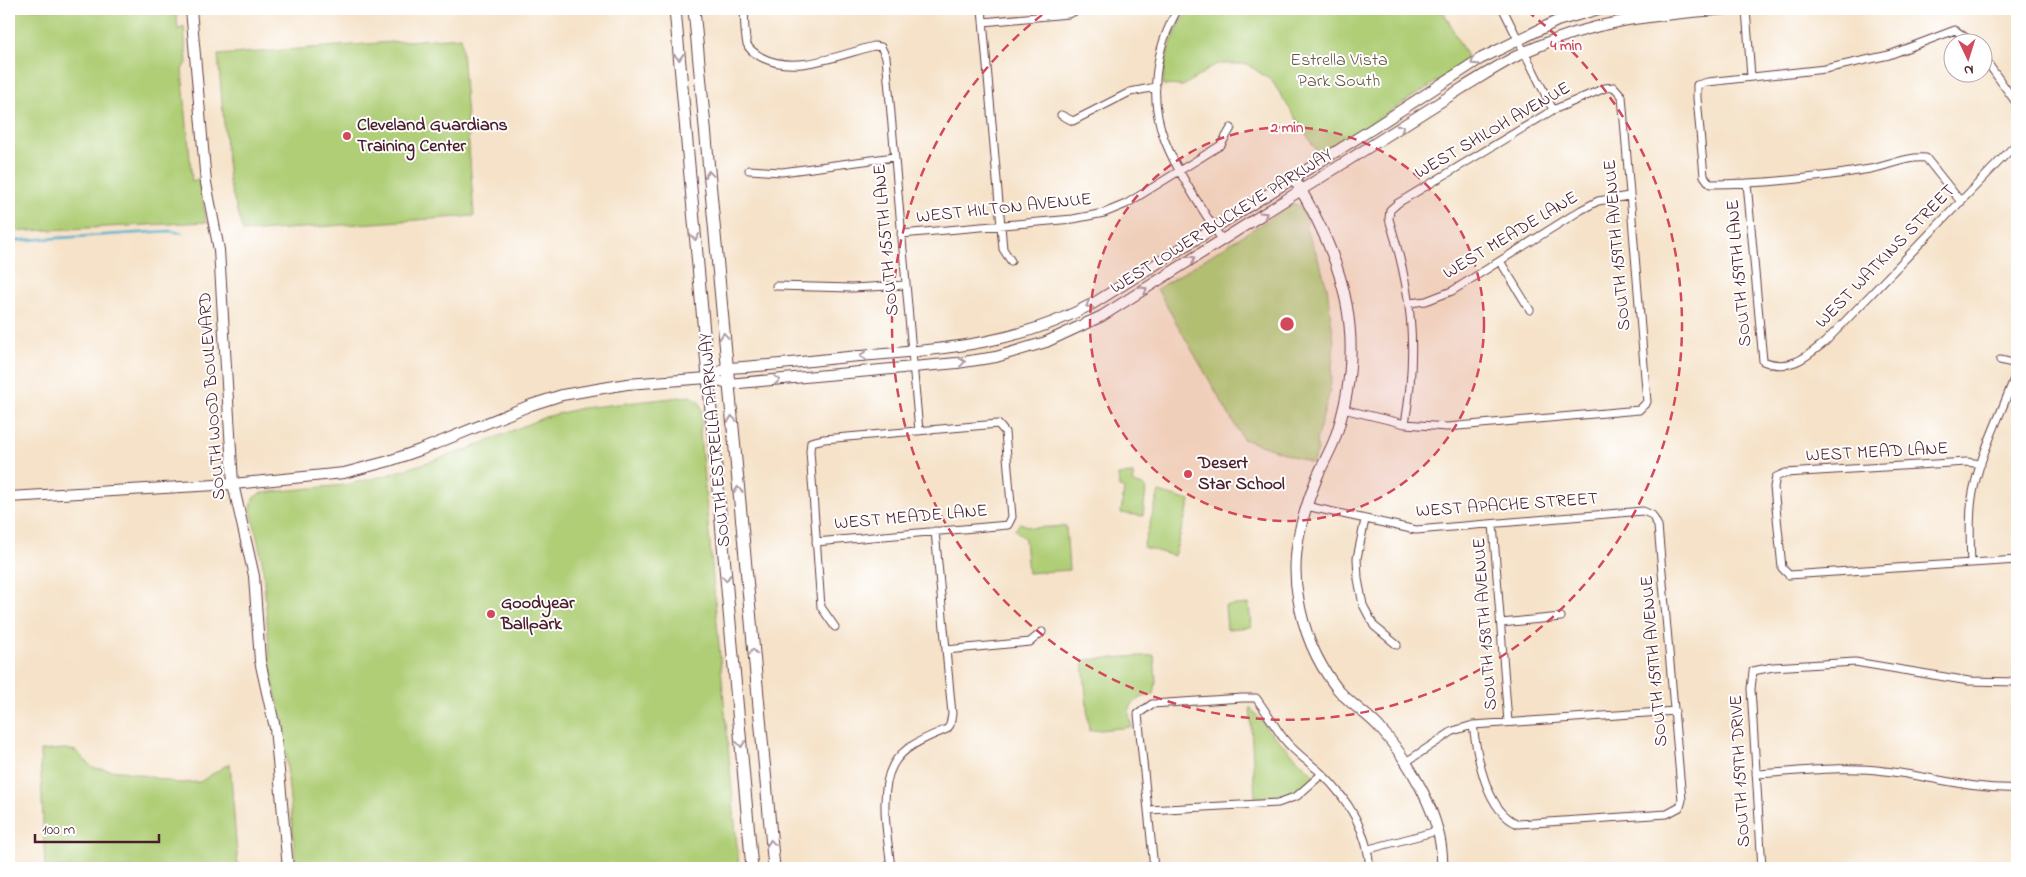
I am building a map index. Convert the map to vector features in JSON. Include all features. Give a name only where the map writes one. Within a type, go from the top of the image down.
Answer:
[{"type":"main road","name":"SOUTH WOOD BOULEVARD","points":[[191,9],[206,183],[219,250],[233,484],[254,576],[260,661],[275,728],[288,868]]},
{"type":"main road","name":"SOUTH ESTRELLA PARKWAY","points":[[675,9],[752,868]]},
{"type":"main road","name":"SOUTH ESTRELLA PARKWAY","points":[[694,9],[774,868]]},
{"type":"main road","name":"WEST LOWER BUCKEYE PARKWAY","points":[[708,378],[727,368],[912,352],[991,342],[1039,328],[1074,314],[1127,283],[1372,129],[1480,58],[1557,21],[1599,9]]},
{"type":"main road","name":"WEST LOWER BUCKEYE PARKWAY","points":[[9,497],[233,484],[328,475],[361,469],[420,450],[531,405],[562,396],[627,384],[708,378],[728,384],[914,367],[989,358],[1046,342],[1102,316],[1464,87],[1524,52],[1568,34],[1605,23],[1643,16],[1727,9]]},
{"type":"main road","points":[[1293,177],[1329,244],[1337,264],[1345,296],[1350,358],[1348,384],[1343,409],[1333,441],[1306,506],[1297,544],[1295,573],[1301,612],[1310,641],[1319,661],[1337,688],[1377,726],[1406,762],[1422,788],[1437,831],[1442,868]]},
{"type":"street","name":"SOUTH 155TH LANE","points":[[744,9],[747,44],[752,52],[769,62],[793,65],[809,63],[874,46],[881,47],[886,57],[919,431]]},
{"type":"street","points":[[982,9],[1002,249],[1011,261]]},
{"type":"street","points":[[983,22],[1068,14],[1080,9]]},
{"type":"street","points":[[1177,9],[1161,47],[1156,87],[1161,129],[1165,142],[1180,170],[1222,240]]},
{"type":"street","points":[[1503,9],[1553,110]]},
{"type":"street","points":[[1746,9],[1751,77]]},
{"type":"street","points":[[1944,34],[1880,57],[1825,69],[1708,82],[1697,85],[1704,176],[1710,184],[1747,183],[1834,175],[1873,169],[1915,157],[1926,158],[1962,202]]},
{"type":"street","points":[[1994,72],[2017,104]]},
{"type":"street","points":[[1061,115],[1073,121],[1130,92],[1156,87]]},
{"type":"street","name":"WEST SHILOH AVENUE","points":[[1409,303],[1402,261],[1389,219],[1390,210],[1398,203],[1553,110],[1605,88],[1614,87]]},
{"type":"street","name":"SOUTH 159TH AVENUE","points":[[1405,424],[1447,427],[1639,410],[1647,402],[1622,96],[1614,87]]},
{"type":"street","name":"WEST HILTON AVENUE","points":[[901,234],[1079,218],[1104,213],[1126,204],[1221,146],[1231,128]]},
{"type":"street","name":"WEST WATKINS STREET","points":[[1763,360],[1775,366],[1801,361],[1825,342],[2017,143]]},
{"type":"street","points":[[750,170],[782,172],[894,157]]},
{"type":"street","name":"SOUTH 159TH LANE","points":[[1747,183],[1763,360]]},
{"type":"street","name":"WEST MEADE LANE","points":[[1409,303],[1426,301],[1452,291],[1598,201],[1629,196]]},
{"type":"street","points":[[1500,262],[1530,310]]},
{"type":"street","points":[[776,286],[852,288],[906,285]]},
{"type":"street","points":[[1343,409],[1405,424],[1413,358],[1409,303]]},
{"type":"street","points":[[2000,360],[2017,364]]},
{"type":"street","points":[[2017,370],[1981,464],[1972,498],[1970,534],[1971,564],[2017,560]]},
{"type":"street","name":"WEST MEADE LANE","points":[[816,542],[1008,525],[1012,517],[1004,432],[998,424],[919,431]]},
{"type":"street","points":[[836,627],[821,607],[810,451],[811,442],[824,439],[919,431]]},
{"type":"street","name":"WEST MEAD LANE","points":[[1971,564],[1789,575],[1782,568],[1774,487],[1776,477],[1785,473],[1967,462],[1981,464]]},
{"type":"street","name":"WEST APACHE STREET","points":[[1306,506],[1416,530],[1643,510],[1652,515]]},
{"type":"street","name":"SOUTH 159TH AVENUE","points":[[1473,725],[1478,763],[1498,808],[1509,820],[1518,824],[1668,814],[1680,807],[1682,800],[1658,526],[1652,515]]},
{"type":"street","points":[[1365,520],[1357,558],[1358,579],[1364,605],[1374,626],[1397,645]]},
{"type":"street","name":"SOUTH 158TH AVENUE","points":[[1493,524],[1508,722]]},
{"type":"street","points":[[891,868],[885,799],[893,765],[909,748],[947,729],[950,725],[952,714],[935,531]]},
{"type":"street","points":[[1501,623],[1562,617]]},
{"type":"street","points":[[946,650],[1030,642],[1042,632]]},
{"type":"street","name":"SOUTH 159TH DRIVE","points":[[1762,868],[1751,689],[1753,671],[1773,667],[1855,662],[1969,681],[2017,682]]},
{"type":"street","points":[[1154,868],[1138,714],[1152,704],[1256,698],[1268,713],[1284,740],[1322,774],[1353,810],[1369,848],[1370,868]]},
{"type":"street","points":[[1406,762],[1453,731],[1473,725],[1675,711]]},
{"type":"street","points":[[1756,774],[1848,769],[1884,770],[1988,788],[2017,788]]},
{"type":"street","points":[[1148,810],[1278,803],[1297,796],[1322,774]]},
{"type":"street","points":[[1369,848],[1437,831]]},
{"type":"green space","points":[[9,9],[176,9],[178,30],[184,26],[187,63],[182,69],[192,182],[199,178],[206,222],[9,232]]},
{"type":"green space","name":"Estrella Vista Park South","points":[[1189,9],[1442,9],[1469,61],[1320,156],[1272,81],[1247,64],[1217,64],[1183,86],[1163,85],[1165,64],[1170,45]]},
{"type":"green space","name":"Cleveland Guardians Training Center","points":[[461,37],[474,216],[243,232],[229,182],[218,55]]},
{"type":"green space","points":[[1293,204],[1298,205],[1308,220],[1305,228],[1316,252],[1327,287],[1334,342],[1330,391],[1316,441],[1318,451],[1312,463],[1243,439],[1157,289]]},
{"type":"green space","name":"Goodyear Ballpark","points":[[690,396],[699,403],[702,412],[700,434],[739,868],[296,868],[283,722],[271,678],[263,565],[251,510],[253,498],[261,493],[344,485],[384,476],[466,450],[545,417],[582,408]]},
{"type":"green space","points":[[1133,474],[1134,483],[1146,487],[1143,516],[1121,513],[1124,488],[1119,487],[1118,475]]},
{"type":"green space","points":[[1159,492],[1190,501],[1174,556],[1143,547]]},
{"type":"green space","points":[[1020,523],[1033,528],[1066,526],[1069,570],[1028,573],[1025,539],[1015,530]]},
{"type":"green space","points":[[1249,604],[1251,627],[1227,629],[1225,606]]},
{"type":"green space","points":[[1154,655],[1156,682],[1154,694],[1141,698],[1130,708],[1129,713],[1132,727],[1089,731],[1083,660]]},
{"type":"green space","points":[[1250,707],[1269,731],[1315,776],[1294,791],[1273,796],[1255,797]]},
{"type":"green space","points":[[65,749],[76,751],[93,768],[128,772],[178,783],[200,782],[230,763],[238,868],[45,868],[40,751]]},
{"type":"waterway","points":[[9,241],[170,231],[182,233]]},
{"type":"place","name":"Cleveland Guardians Training Center","points":[[347,136]]},
{"type":"place","name":"Desert Star School","points":[[1188,474]]},
{"type":"place","name":"Goodyear Ballpark","points":[[491,614]]}]
